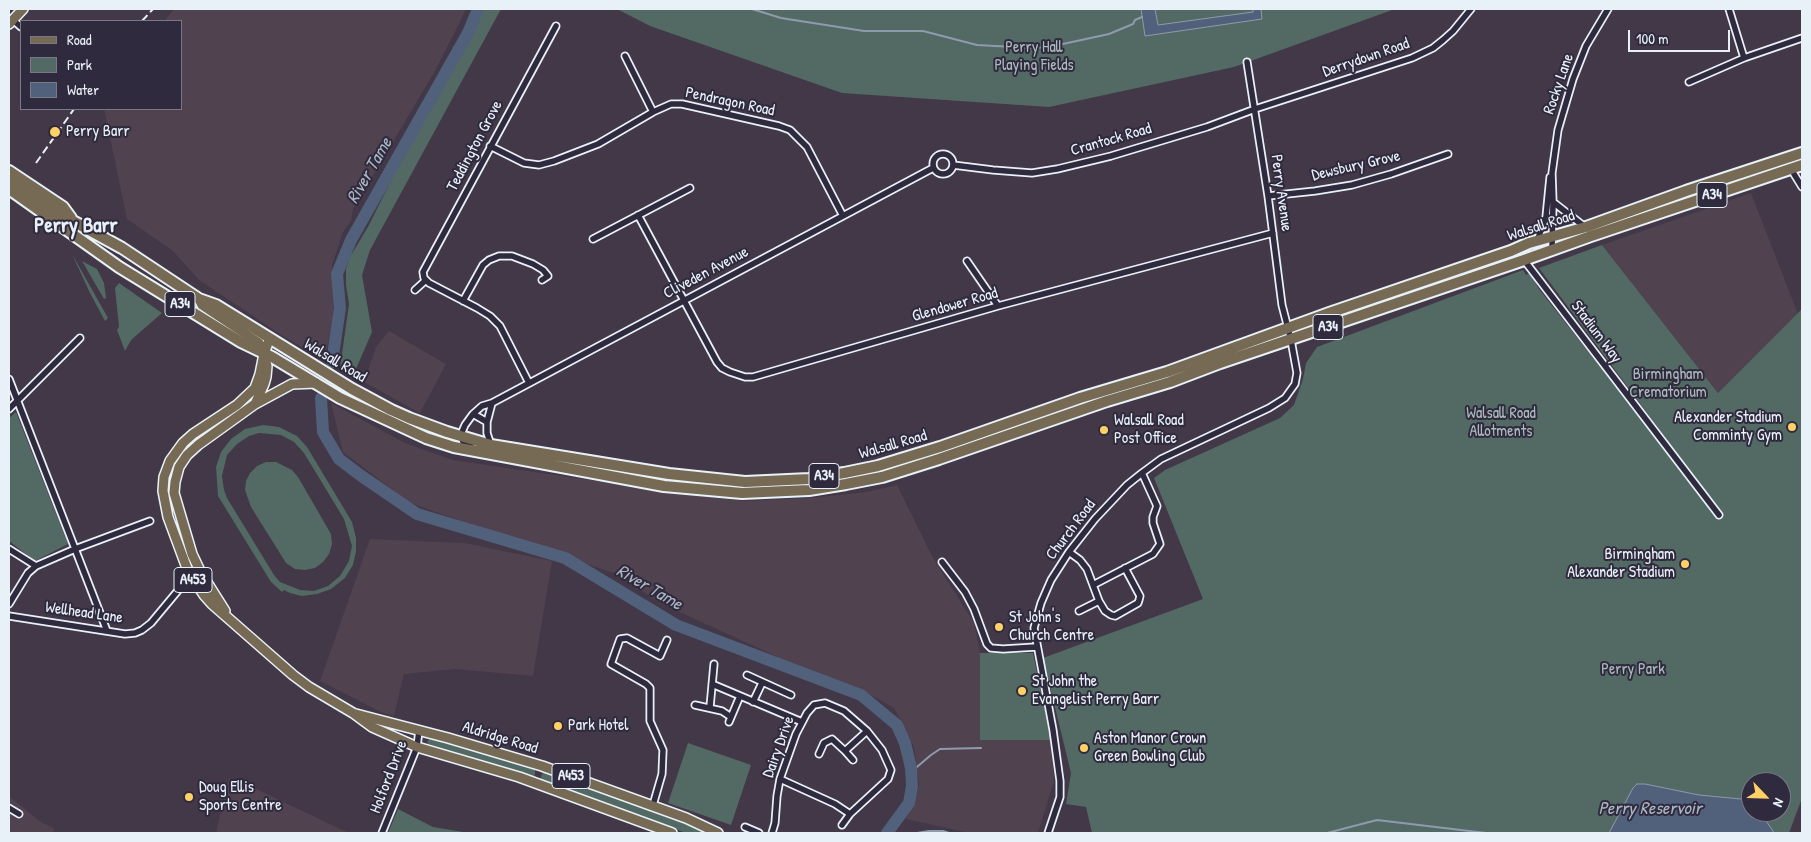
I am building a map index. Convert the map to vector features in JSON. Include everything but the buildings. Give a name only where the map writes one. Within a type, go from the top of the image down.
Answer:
[{"type":"highway","name":"Walsall Road","points":[[73,220],[122,248],[199,299],[216,306],[250,326],[269,340],[390,410],[461,437],[490,444],[669,474],[745,482],[809,479],[878,466],[940,447],[1080,398],[1167,372],[1511,251],[1537,240],[1586,227],[1686,191],[1802,153]]},
{"type":"highway","name":"Walsall Road","points":[[59,224],[119,267],[263,357],[316,383],[366,411],[426,438],[454,447],[664,486],[742,493],[809,490],[837,486],[882,476],[939,459],[1802,166]]},
{"type":"highway","points":[[9,171],[63,207],[73,220]]},
{"type":"highway","name":"A34","points":[[9,181],[45,205],[73,220]]},
{"type":"highway","name":"A34","points":[[9,190],[59,224]]},
{"type":"highway","name":"A34","points":[[9,198],[48,223],[59,224]]},
{"type":"highway","points":[[1511,251],[1520,255],[1524,260]]},
{"type":"main road","points":[[11,22],[23,9]]},
{"type":"main road","name":"Walsall Road","points":[[199,299],[202,305],[258,343],[263,357]]},
{"type":"main road","name":"Aldridge Road","points":[[269,340],[258,381],[249,395],[219,418],[192,434],[170,461],[164,477],[163,491],[168,517],[188,571],[208,600],[293,675],[372,727],[417,748],[520,777],[672,833]]},
{"type":"main road","points":[[255,404],[266,377],[266,366],[263,357]]},
{"type":"main road","points":[[255,404],[292,384],[316,383]]},
{"type":"main road","name":"Aldridge Road","points":[[229,618],[201,573],[192,554],[176,503],[174,493],[175,482],[179,466],[187,455],[255,404]]},
{"type":"main road","name":"Aldridge Road","points":[[353,713],[542,766],[686,818],[718,833]]},
{"type":"street","name":"Derrydown Road","points":[[1255,109],[1412,58],[1433,48],[1443,40],[1471,9]]},
{"type":"street","name":"Rocky Lane","points":[[1552,250],[1554,202],[1552,173],[1558,130],[1573,80],[1586,46],[1608,9]]},
{"type":"street","points":[[1729,9],[1744,58]]},
{"type":"street","name":"Teddington Grove","points":[[426,280],[423,272],[427,263],[556,26]]},
{"type":"street","points":[[1689,82],[1744,58],[1802,38]]},
{"type":"street","points":[[625,56],[653,112]]},
{"type":"street","name":"Perry Avenue","points":[[1247,62],[1268,196],[1282,305],[1288,328]]},
{"type":"street","name":"Pendragon Road","points":[[490,146],[524,163],[539,165],[598,144],[653,112],[671,104],[682,104],[790,130],[807,147],[843,216]]},
{"type":"street","name":"Crantock Road","points":[[954,165],[1032,173],[1057,169],[1112,156],[1207,127],[1255,109]]},
{"type":"street","points":[[939,154],[948,155],[952,158],[954,165],[947,174],[941,175],[933,168],[932,162],[939,154]]},
{"type":"street","name":"Dewsbury Grove","points":[[1268,196],[1315,191],[1352,184],[1392,174],[1448,154]]},
{"type":"street","name":"Cliveden Avenue","points":[[461,437],[465,425],[482,406],[492,403],[933,168]]},
{"type":"street","name":"Rocky Lane","points":[[1537,240],[1546,217],[1549,181],[1552,173]]},
{"type":"street","points":[[1794,174],[1802,187]]},
{"type":"street","points":[[593,239],[690,188]]},
{"type":"street","points":[[1554,202],[1586,227]]},
{"type":"street","name":"Glendower Road","points":[[638,215],[707,344],[722,368],[738,375],[753,377],[998,306],[1273,233]]},
{"type":"street","points":[[496,248],[499,256]]},
{"type":"street","points":[[463,301],[482,266],[489,260],[499,256],[512,256],[533,264],[543,270],[548,276],[542,280]]},
{"type":"street","name":"Stadium Way","points":[[1524,260],[1718,515]]},
{"type":"street","points":[[967,261],[998,306]]},
{"type":"street","points":[[415,290],[426,280],[490,316],[500,326],[529,383]]},
{"type":"street","points":[[1288,328],[1292,340]]},
{"type":"street","points":[[9,409],[80,338]]},
{"type":"street","name":"Church Road","points":[[1048,833],[1060,796],[1060,782],[1053,730],[1034,628],[1041,603],[1051,580],[1069,552],[1095,519],[1112,500],[1142,473],[1161,459],[1269,408],[1285,398],[1295,384],[1297,373],[1292,340]]},
{"type":"street","points":[[9,379],[107,631]]},
{"type":"street","points":[[490,444],[487,422],[492,403]]},
{"type":"street","points":[[474,414],[487,422]]},
{"type":"street","name":"Walsall Road","points":[[461,437],[464,444],[530,462]]},
{"type":"street","points":[[1093,584],[1158,550],[1160,544],[1153,523],[1157,506],[1142,473]]},
{"type":"street","points":[[9,604],[28,573],[36,566],[150,521]]},
{"type":"street","points":[[9,549],[36,566]]},
{"type":"street","points":[[1069,552],[1080,560],[1087,569],[1099,601],[1105,611],[1115,616],[1138,603],[1140,596],[1125,568]]},
{"type":"street","points":[[942,562],[965,592],[974,609],[987,644],[991,648],[1003,649],[1036,646]]},
{"type":"street","points":[[193,579],[201,573]]},
{"type":"street","name":"Wellhead Lane","points":[[9,616],[125,634],[142,630],[151,623],[181,587],[193,579]]},
{"type":"street","points":[[1079,611],[1099,601]]},
{"type":"street","points":[[653,806],[662,774],[663,750],[650,721],[650,688],[611,664],[620,640],[626,638],[660,656],[667,640]]},
{"type":"street","points":[[710,708],[714,664]]},
{"type":"street","points":[[747,675],[792,695]]},
{"type":"street","points":[[753,702],[762,683]]},
{"type":"street","points":[[712,684],[802,722]]},
{"type":"street","points":[[695,705],[722,712],[730,720],[740,696]]},
{"type":"street","name":"Dairy Drive","points":[[772,833],[775,823],[780,779],[789,752],[807,713],[814,706],[825,704],[844,711],[866,731],[882,750],[891,770],[888,779],[850,814],[842,824]]},
{"type":"street","name":"Holford Drive","points":[[382,833],[417,748],[419,730]]},
{"type":"street","points":[[845,750],[866,731]]},
{"type":"street","points":[[819,754],[824,743],[832,739],[845,750],[852,760]]},
{"type":"street","points":[[780,779],[835,804],[850,814]]},
{"type":"street","points":[[9,808],[19,814]]},
{"type":"street","points":[[745,827],[759,833]]},
{"type":"shaded area","points":[[174,9],[466,9],[435,71],[353,209],[351,221],[343,232],[332,265],[334,313],[325,360],[283,336],[199,280],[173,251],[127,219],[104,110],[182,110],[182,20],[165,20]]},
{"type":"shaded area","points":[[1751,193],[1798,314],[1718,393],[1602,245]]},
{"type":"shaded area","points":[[389,331],[446,364],[420,413],[364,382],[376,347]]},
{"type":"shaded area","points":[[331,403],[405,443],[453,460],[630,486],[744,501],[811,498],[866,492],[897,485],[933,558],[974,623],[980,653],[980,739],[1051,740],[1054,781],[1038,833],[969,833],[906,819],[919,785],[914,747],[894,708],[862,690],[793,664],[660,603],[619,575],[410,503],[343,452]]},
{"type":"shaded area","points":[[370,539],[465,543],[552,561],[533,676],[455,669],[404,674],[394,716],[381,712],[320,681]]},
{"type":"shaded area","points":[[229,778],[250,786],[349,833],[216,833]]},
{"type":"shaded area","points":[[9,796],[42,823],[54,828],[53,833],[9,833]]},
{"type":"green space","points":[[483,9],[501,9],[370,250],[362,275],[372,332],[353,376],[340,368],[349,304],[346,269],[350,257],[369,225],[408,146],[460,58]]},
{"type":"green space","name":"Perry Hall Playing Fields","points":[[617,9],[1395,9],[1234,67],[1049,107],[842,93],[650,26]]},
{"type":"green space","points":[[1802,158],[1802,162],[1658,210],[1657,207]]},
{"type":"green space","name":"Perry Park","points":[[1602,245],[1718,393],[1802,309],[1802,798],[1789,833],[1092,833],[1086,807],[1066,804],[1071,773],[1043,658],[1203,599],[1154,478],[1165,470],[1280,418],[1294,405],[1303,379],[1306,363],[1317,347],[1523,270],[1526,275],[1530,273],[1539,289],[1663,447],[1668,441],[1539,268]]},
{"type":"green space","points":[[72,254],[108,318],[105,321],[90,293]]},
{"type":"green space","points":[[82,261],[97,269],[104,283],[106,298],[104,299]]},
{"type":"green space","points":[[119,283],[162,313],[131,340],[125,351],[117,330],[119,327],[115,288]]},
{"type":"green space","points":[[16,412],[68,544],[35,561],[9,541],[9,418]]},
{"type":"green space","points":[[1055,412],[1056,415],[869,476],[794,488],[746,489],[746,485],[822,481]]},
{"type":"green space","points":[[263,425],[279,427],[297,436],[307,447],[352,522],[356,538],[353,565],[345,578],[331,589],[317,594],[302,596],[284,590],[282,592],[271,582],[218,496],[216,467],[221,452],[231,439],[245,429]],"holes":[[[259,433],[281,435],[294,442],[304,453],[344,519],[352,546],[349,561],[340,576],[328,586],[314,591],[300,590],[280,582],[227,498],[224,490],[222,476],[227,455],[237,444],[249,436]]]},
{"type":"green space","points":[[527,455],[702,482],[702,485],[649,479],[590,469]]},
{"type":"green space","points":[[266,462],[276,462],[292,470],[331,534],[332,544],[329,554],[315,568],[295,569],[286,563],[251,507],[245,490],[246,481],[250,473],[257,466]]},
{"type":"green space","points":[[980,653],[1033,653],[1051,740],[980,740]]},
{"type":"green space","points":[[430,738],[535,766],[534,777],[429,744],[427,742]]},
{"type":"green space","points":[[688,743],[751,765],[731,825],[668,803]]},
{"type":"green space","points":[[544,771],[685,820],[709,833],[686,833],[541,780]]},
{"type":"green space","points":[[398,809],[433,827],[469,833],[388,833]]},
{"type":"water","points":[[1141,9],[1155,9],[1158,25],[1253,12],[1253,9],[1261,9],[1262,19],[1145,36]]},
{"type":"water","name":"Perry Reservoir","points":[[1637,784],[1645,784],[1699,795],[1741,799],[1741,822],[1767,822],[1773,833],[1609,833]]},
{"type":"waterway","name":"River Tame","points":[[332,362],[340,308],[337,274],[351,240],[468,33],[478,9]]},
{"type":"waterway","points":[[752,9],[781,18],[864,31],[923,31],[977,45],[1032,48],[1049,47],[1109,34],[1133,24],[1135,20],[1142,17]]},
{"type":"waterway","name":"River Tame","points":[[321,398],[323,432],[339,459],[417,514],[565,558],[676,625],[861,695],[897,725],[905,743],[911,768],[912,786],[909,803],[887,833]]},
{"type":"waterway","points":[[911,772],[940,749],[981,748]]},
{"type":"waterway","points":[[1327,833],[1377,820],[1486,833]]},
{"type":"waterway","points":[[917,833],[929,831],[949,833]]},
{"type":"railway","points":[[143,20],[153,9]]},
{"type":"railway","points":[[36,163],[73,110]]},
{"type":"place","name":"Perry Barr","points":[[55,132]]},
{"type":"place","name":"Alexander Stadium Comminty Gym","points":[[1792,427]]},
{"type":"place","name":"Walsall Road Post Office","points":[[1104,430]]},
{"type":"place","name":"Birmingham Alexander Stadium","points":[[1685,564]]},
{"type":"place","name":"St John's Church Centre","points":[[999,627]]},
{"type":"place","name":"St John the Evangelist Perry Barr","points":[[1022,691]]},
{"type":"place","name":"Park Hotel","points":[[558,726]]},
{"type":"place","name":"Aston Manor Crown Green Bowling Club","points":[[1084,748]]},
{"type":"place","name":"Doug Ellis Sports Centre","points":[[189,797]]},
{"type":"district","name":"Perry Barr","points":[[76,226]]},
{"type":"park label","name":"Birmingham Crematorium","points":[[1668,384]]},
{"type":"park label","name":"Walsall Road Allotments","points":[[1501,423]]}]
